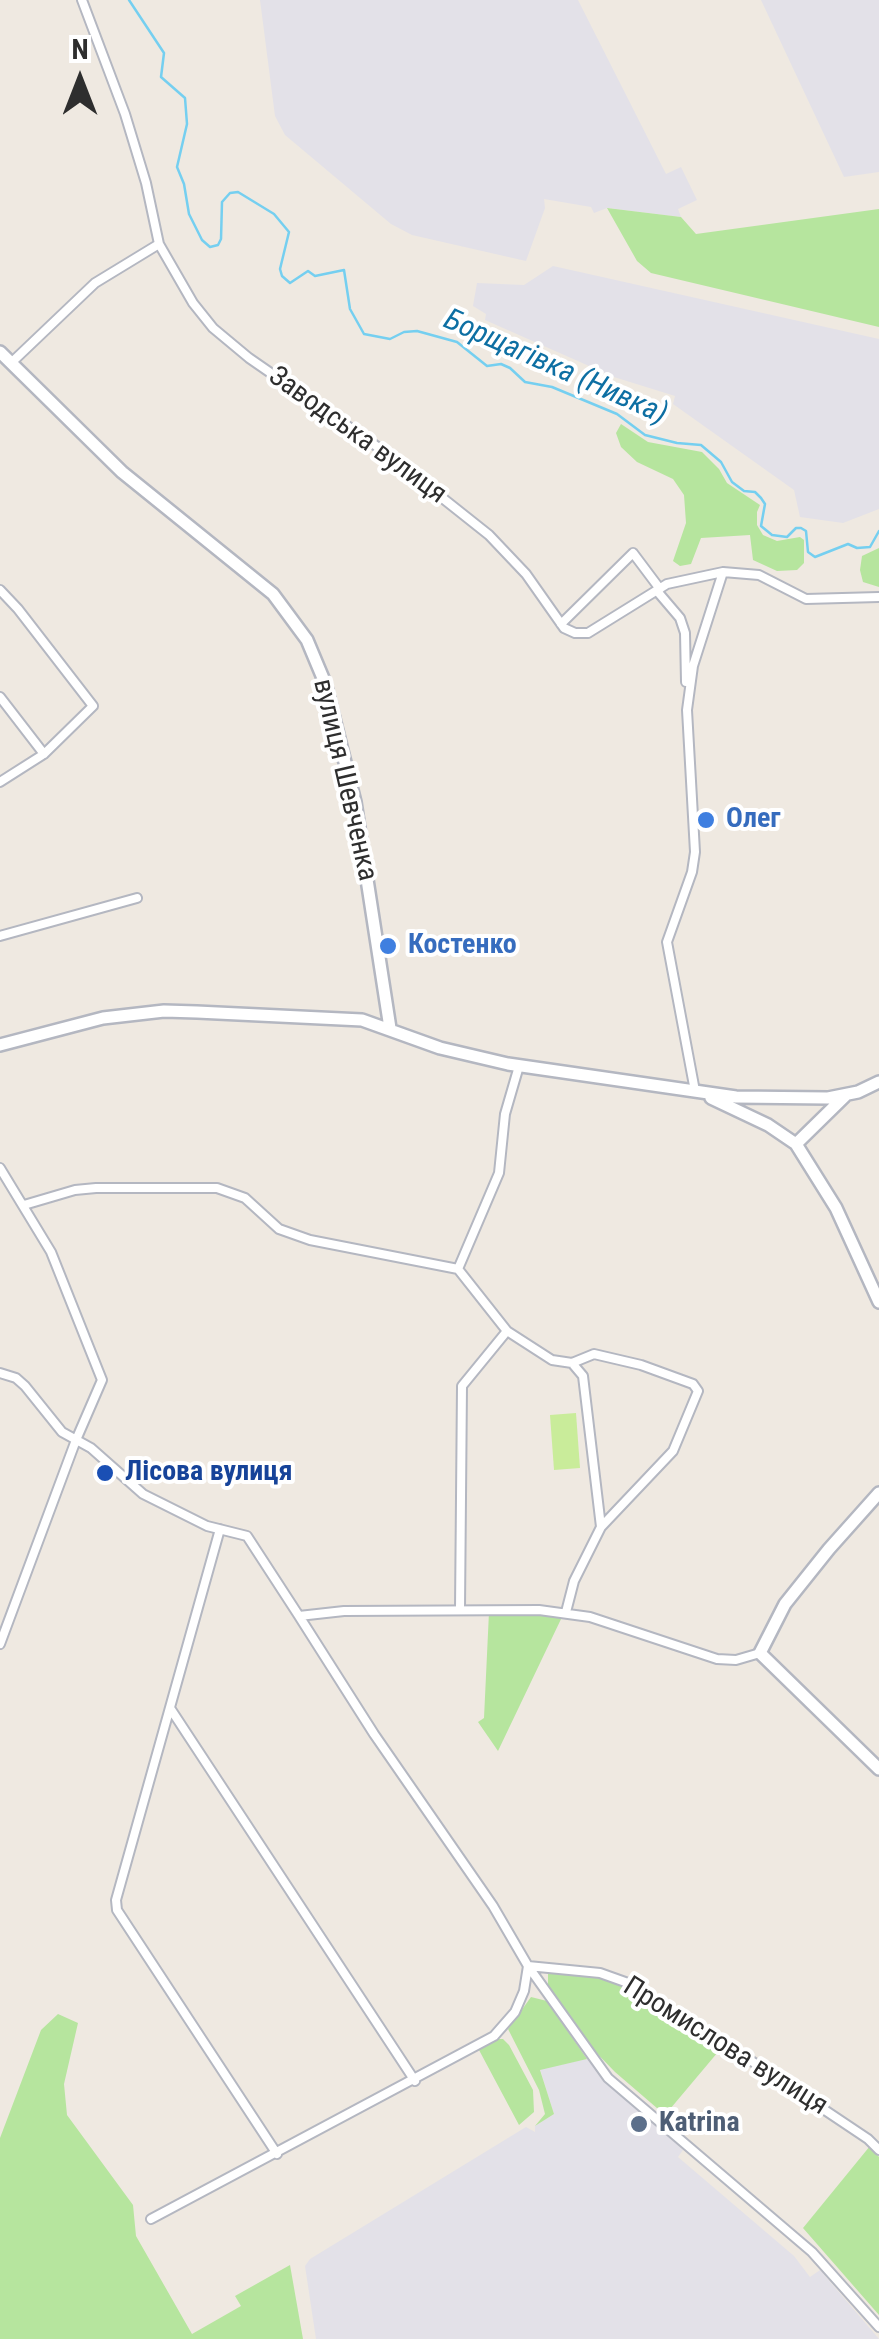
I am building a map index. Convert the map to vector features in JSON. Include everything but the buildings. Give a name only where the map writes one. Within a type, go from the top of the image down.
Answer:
[{"type":"street","name":"Заводська вулиця","points":[[82,0],[125,114],[159,244],[193,303],[213,328],[249,358],[382,450],[488,535],[526,574],[561,624]]},
{"type":"street","points":[[11,363],[95,283],[159,244]]},
{"type":"street","name":"вулиця Шевченка","points":[[0,352],[122,472],[273,594],[307,640],[325,683],[355,802],[390,1028]]},
{"type":"street","points":[[694,1090],[668,942],[695,852],[684,633],[680,618],[659,590],[633,553],[561,624],[575,634],[588,633],[659,590],[667,584],[723,572],[759,575],[806,599],[879,597]]},
{"type":"street","points":[[686,710],[692,666],[723,572]]},
{"type":"street","points":[[0,590],[92,700],[92,709],[44,754],[0,782]]},
{"type":"street","points":[[0,697],[44,754]]},
{"type":"street","points":[[0,936],[137,898]]},
{"type":"street","points":[[0,1044],[103,1018],[164,1011],[346,1018],[390,1028],[440,1048],[519,1066],[694,1090],[782,1099],[845,1096],[879,1082]]},
{"type":"street","points":[[458,1268],[498,1173],[505,1114],[519,1066]]},
{"type":"street","points":[[694,1090],[768,1124],[796,1144],[836,1208],[879,1302]]},
{"type":"street","points":[[796,1144],[845,1096]]},
{"type":"street","points":[[0,1168],[51,1252],[81,1332],[102,1374],[0,1644]]},
{"type":"street","points":[[24,1205],[96,1188],[217,1188],[244,1198],[279,1229],[310,1240],[458,1268],[507,1331],[552,1360],[572,1363],[594,1354],[641,1365],[692,1384],[698,1391],[673,1451],[600,1527],[574,1582],[566,1612]]},
{"type":"street","points":[[460,1608],[462,1386],[507,1331]]},
{"type":"street","points":[[572,1363],[583,1376],[600,1527]]},
{"type":"street","points":[[0,1373],[16,1378],[62,1432],[91,1448],[143,1494],[190,1519],[246,1536],[384,1750],[493,1906],[528,1966],[608,2078],[812,2252],[879,2328]]},
{"type":"street","points":[[299,1616],[460,1608],[566,1612],[718,1659],[736,1660],[760,1652],[785,1604],[828,1548],[879,1493]]},
{"type":"street","points":[[220,1529],[116,1910],[277,2154]]},
{"type":"street","points":[[760,1652],[879,1770]]},
{"type":"street","points":[[170,1708],[416,2081]]},
{"type":"street","points":[[151,2219],[416,2081],[503,2028],[524,1991],[528,1966]]},
{"type":"street","name":"Промислова вулиця","points":[[528,1966],[600,1974],[628,1983],[719,2048],[750,2060],[879,2150]]},
{"type":"shaded area","points":[[260,0],[578,0],[666,174],[681,167],[697,200],[678,209],[681,217],[607,208],[594,213],[591,207],[544,199],[545,208],[526,261],[412,235],[391,224],[285,135],[275,116]]},
{"type":"shaded area","points":[[761,0],[879,0],[879,172],[844,177]]},
{"type":"shaded area","points":[[553,266],[879,339],[879,509],[843,523],[800,517],[794,490],[673,404],[675,396],[614,377],[485,320],[486,314],[473,306],[477,283],[524,285]]},
{"type":"shaded area","points":[[587,2059],[611,2086],[642,2109],[683,2150],[678,2157],[794,2256],[810,2277],[820,2270],[879,2339],[316,2339],[305,2266],[310,2259],[526,2127],[535,2132],[535,2126],[554,2114],[540,2069]]},
{"type":"green space","points":[[607,208],[681,217],[696,234],[879,209],[879,327],[651,273],[637,261]]},
{"type":"green space","points":[[621,424],[648,442],[702,452],[727,483],[760,505],[757,525],[763,535],[777,541],[800,537],[804,540],[804,563],[797,570],[777,571],[753,560],[750,535],[701,538],[691,564],[680,566],[673,561],[686,523],[684,495],[673,479],[637,462],[621,447],[616,433]]},
{"type":"green space","points":[[879,548],[879,587],[863,582],[860,570],[862,556]]},
{"type":"green space","points":[[576,1413],[580,1468],[554,1470],[550,1415]]},
{"type":"green space","points":[[489,1612],[562,1617],[498,1751],[478,1722],[484,1718]]},
{"type":"green space","points":[[552,1970],[616,1980],[718,2052],[665,2115],[582,2038],[548,1985]]},
{"type":"green space","points":[[531,1997],[547,2001],[587,2059],[540,2070],[554,2114],[535,2126],[545,2114],[539,2090],[508,2029]]},
{"type":"green space","points":[[58,2014],[78,2023],[64,2084],[67,2115],[133,2205],[136,2236],[192,2334],[241,2306],[235,2296],[290,2265],[303,2339],[0,2339],[0,2138],[41,2030]]},
{"type":"green space","points":[[495,2039],[503,2039],[509,2045],[533,2090],[534,2112],[519,2125],[479,2050]]},
{"type":"green space","points":[[870,2146],[879,2157],[879,2315],[803,2228]]},
{"type":"waterway","name":"Борщагівка (Нивка)","points":[[129,0],[164,53],[161,77],[185,98],[187,124],[177,167],[189,214],[210,247],[218,245],[221,239],[222,202],[230,193],[238,192],[274,214],[289,232],[280,269],[290,283],[308,271],[315,276],[344,270],[350,309],[364,334],[390,339],[417,331],[457,342],[487,366],[501,364],[525,382],[552,387],[617,414],[645,435],[701,445],[721,462],[732,482],[761,498],[765,504],[761,526],[772,535],[787,537],[801,528],[806,531],[808,552],[815,557],[848,544],[870,547],[879,531]]},
{"type":"place","name":"Олег","points":[[706,820]]},
{"type":"place","name":"Костенко","points":[[388,946]]},
{"type":"place","name":"Лісова вулиця","points":[[105,1473]]},
{"type":"place","name":"Katrina","points":[[639,2124]]}]
